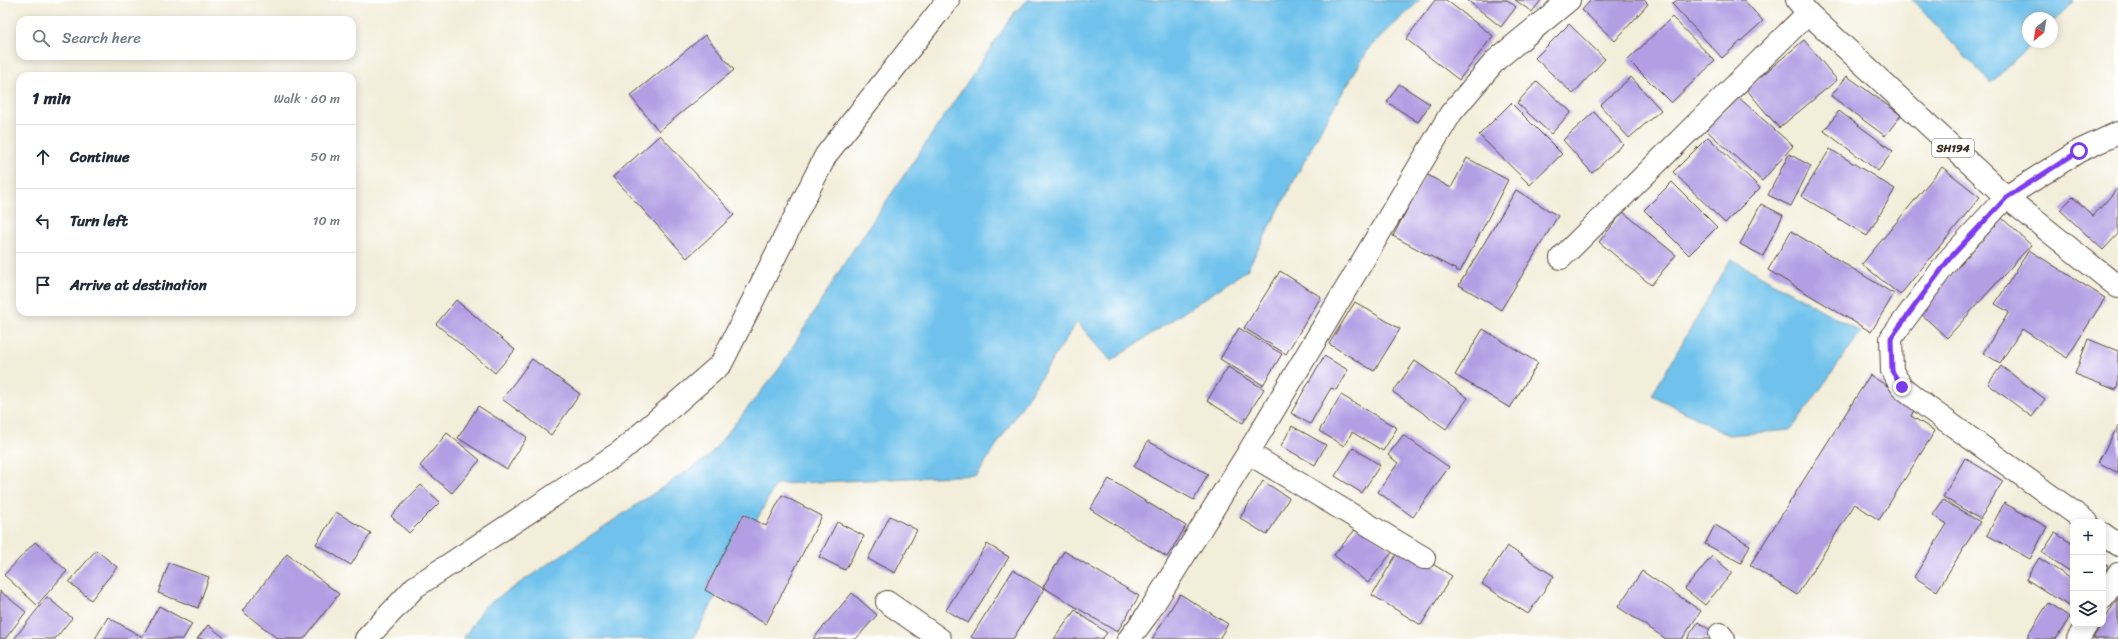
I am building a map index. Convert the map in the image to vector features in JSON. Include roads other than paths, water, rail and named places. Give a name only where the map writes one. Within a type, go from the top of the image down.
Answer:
[{"type":"street","points":[[366,639],[415,588],[620,452],[721,364],[826,155],[948,0]]},
{"type":"street","points":[[1129,639],[1147,614],[1248,453],[1450,113],[1496,60],[1569,0]]},
{"type":"street","points":[[1561,258],[1802,6]]},
{"type":"street","name":"SH194","points":[[1802,6],[2006,198],[2118,287]]},
{"type":"street","points":[[2083,519],[1927,408],[1902,387],[1892,371],[1891,338],[1950,258],[2006,198],[2079,151],[2118,133]]},
{"type":"street","points":[[1248,453],[1424,558]]},
{"type":"street","points":[[2106,536],[2118,545]]},
{"type":"street","points":[[2106,593],[2118,574]]},
{"type":"street","points":[[887,602],[940,639]]},
{"type":"street","points":[[2078,639],[2085,627]]},
{"type":"water","points":[[1028,0],[1420,0],[1370,47],[1326,120],[1247,270],[1111,361],[1077,322],[977,475],[776,484],[693,639],[463,639],[484,607],[708,457],[779,369],[847,259],[1015,12]]},
{"type":"water","points":[[1912,0],[2073,0],[2072,3],[2058,17],[2058,12],[2022,12],[2022,48],[2027,48],[1991,83]]},
{"type":"water","points":[[1731,259],[1861,332],[1791,430],[1728,435],[1652,395]]}]
